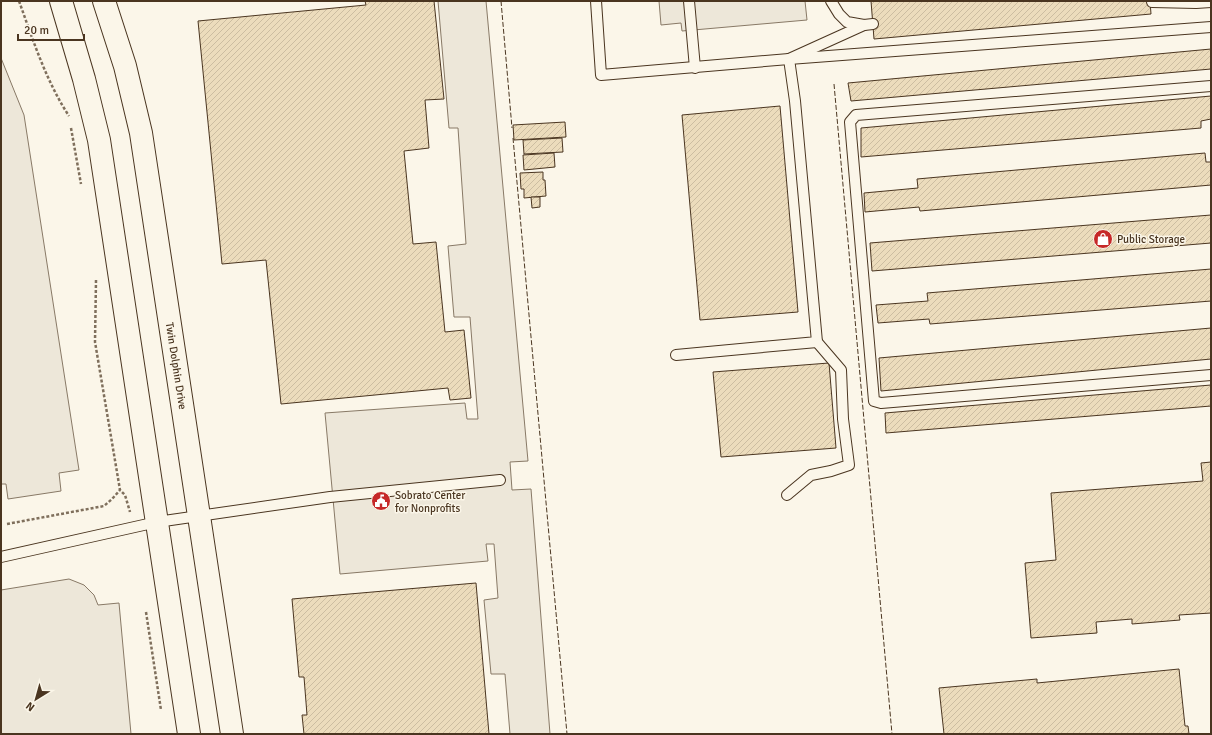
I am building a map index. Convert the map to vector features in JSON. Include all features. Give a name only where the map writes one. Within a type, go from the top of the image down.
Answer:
[{"type":"main road","points":[[61,1],[84,79],[99,140],[189,734]]},
{"type":"main road","name":"Twin Dolphin Drive","points":[[104,1],[125,66],[140,133],[232,734]]},
{"type":"lane","points":[[596,1],[601,75],[789,59],[1211,27]]},
{"type":"lane","points":[[689,1],[695,68]]},
{"type":"lane","points":[[789,59],[868,24],[847,22],[839,14],[832,1]]},
{"type":"lane","points":[[1152,2],[1211,2]]},
{"type":"lane","points":[[787,495],[811,475],[831,471],[849,465],[843,418],[841,370],[818,342],[789,59]]},
{"type":"lane","points":[[1211,86],[856,115],[850,122],[874,401],[889,403],[1211,375]]},
{"type":"lane","points":[[676,355],[818,342]]},
{"type":"lane","points":[[1,557],[157,522],[330,497],[500,480]]},
{"type":"path","points":[[19,1],[41,62],[61,104],[69,115],[82,186]]},
{"type":"path","points":[[96,276],[95,342],[120,490],[125,495]]},
{"type":"path","points":[[7,524],[104,506],[120,490]]},
{"type":"shaded area","points":[[438,1],[486,1],[528,461],[510,462],[512,490],[531,489],[550,734],[510,734],[505,674],[491,674],[484,600],[498,598],[494,544],[486,544],[488,561],[340,574],[325,413],[465,403],[467,419],[478,419],[470,317],[454,317],[448,246],[466,244],[458,128],[449,128]]},
{"type":"shaded area","points":[[659,1],[805,1],[807,20],[682,31],[681,23],[661,25]]},
{"type":"shaded area","points":[[1,58],[24,115],[79,470],[59,473],[61,491],[8,499],[6,484],[1,484]]},
{"type":"shaded area","points":[[69,579],[84,585],[94,595],[98,605],[119,603],[131,734],[1,734],[1,590]]},
{"type":"building","points":[[365,1],[434,1],[444,99],[425,100],[429,148],[404,151],[413,244],[436,242],[445,332],[464,330],[471,398],[450,400],[448,388],[281,404],[266,260],[222,264],[198,21],[366,5]]},
{"type":"building","points":[[871,1],[1150,1],[1151,14],[874,39]]},
{"type":"building","points":[[1211,49],[1211,69],[851,101],[848,83]]},
{"type":"building","points":[[1211,96],[1211,119],[1201,121],[1201,128],[861,157],[861,128]]},
{"type":"building","points":[[780,106],[798,312],[700,320],[682,115]]},
{"type":"building","points":[[565,122],[566,137],[514,140],[513,125]]},
{"type":"building","points":[[562,138],[563,152],[524,154],[523,140]]},
{"type":"building","points":[[554,153],[555,167],[524,170],[523,155]]},
{"type":"building","points":[[1205,153],[1206,162],[1211,162],[1211,185],[920,211],[919,207],[865,212],[864,193],[918,188],[917,179]]},
{"type":"building","points":[[543,172],[546,196],[524,198],[524,189],[521,189],[520,173]]},
{"type":"building","points":[[531,197],[540,197],[540,207],[532,208]]},
{"type":"building","points":[[1211,215],[1211,243],[872,271],[870,243]]},
{"type":"building","points":[[1211,269],[1211,301],[930,324],[929,319],[878,323],[876,305],[928,301],[927,293]]},
{"type":"building","points":[[1211,328],[1211,359],[881,391],[879,358]]},
{"type":"building","points":[[829,363],[836,448],[721,457],[713,372]]},
{"type":"building","points":[[1211,385],[1211,406],[886,433],[885,413]]},
{"type":"building","points":[[1211,462],[1211,613],[1179,615],[1180,620],[1132,624],[1132,619],[1096,622],[1097,633],[1031,638],[1025,563],[1056,560],[1051,493],[1203,481],[1201,463]]},
{"type":"building","points":[[476,583],[489,734],[304,734],[302,715],[307,715],[304,677],[299,677],[292,599]]},
{"type":"building","points":[[1179,669],[1185,726],[1188,726],[1189,734],[944,734],[939,688],[1037,679],[1037,683]]},
{"type":"fence","points":[[501,1],[512,128]]},
{"type":"fence","points":[[834,84],[892,734]]},
{"type":"fence","points":[[513,138],[567,734]]},
{"type":"place","name":"Public Storage","points":[[1103,239]]},
{"type":"place","name":"Sobrato Center for Nonprofits","points":[[381,501]]}]
